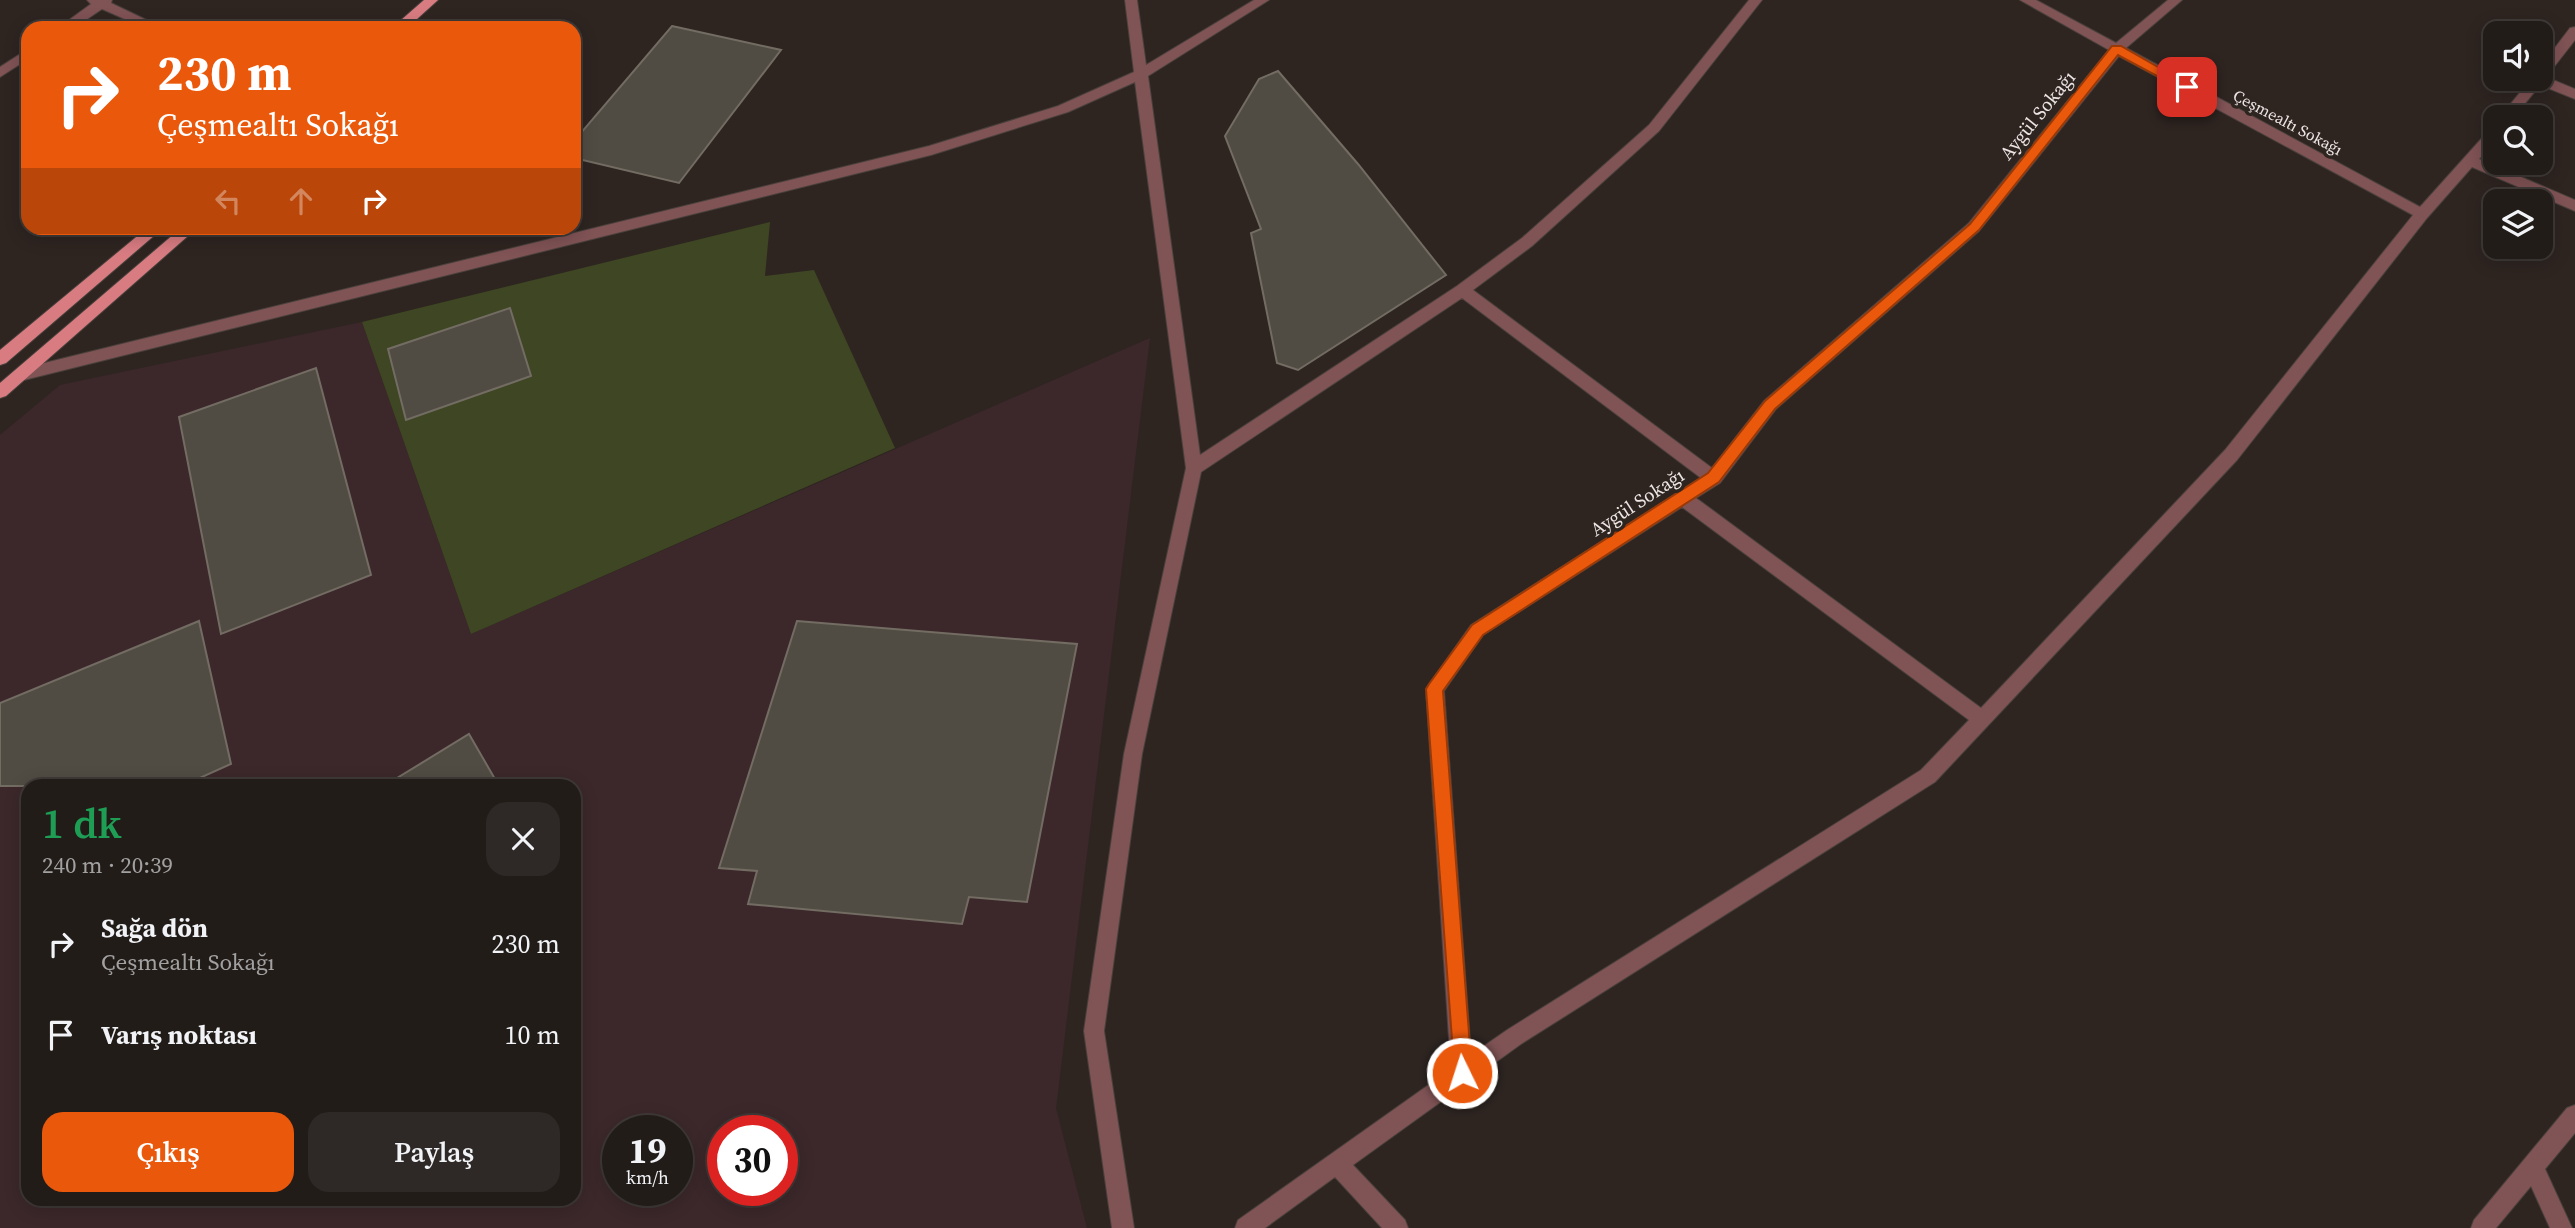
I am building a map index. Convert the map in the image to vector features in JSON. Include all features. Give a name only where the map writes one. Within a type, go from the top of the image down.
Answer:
[{"type":"main road","points":[[407,21],[432,0]]},
{"type":"main road","points":[[0,359],[148,235]]},
{"type":"main road","points":[[0,392],[182,235]]},
{"type":"street","points":[[1123,1228],[1094,1031],[1133,754],[1194,468],[1131,0]]},
{"type":"street","points":[[20,375],[932,150],[1063,109],[1142,74],[1264,0]]},
{"type":"street","points":[[1194,468],[1462,290],[1527,242],[1654,128],[1756,0]]},
{"type":"street","name":"Çeşmealtı Sokağı","points":[[2026,0],[2422,214]]},
{"type":"street","name":"Aygül Sokağı","points":[[1462,1073],[1435,689],[1477,630],[1714,478],[1770,405],[1974,227],[2117,49],[2176,0]]},
{"type":"street","points":[[74,21],[100,1],[141,21]]},
{"type":"street","points":[[2553,59],[2575,30]]},
{"type":"street","points":[[0,73],[21,58]]},
{"type":"street","points":[[2553,84],[2575,94]]},
{"type":"street","points":[[2517,105],[2528,91]]},
{"type":"street","points":[[1246,1228],[1514,1037],[1928,776],[2231,456],[2422,214],[2483,147]]},
{"type":"street","points":[[2472,161],[2575,206]]},
{"type":"street","points":[[1462,290],[1714,478]]},
{"type":"street","points":[[1683,498],[1982,719]]},
{"type":"street","points":[[2482,1228],[2575,1116]]},
{"type":"street","points":[[1337,1163],[1397,1228]]},
{"type":"street","points":[[2534,1167],[2561,1228]]},
{"type":"shaded area","points":[[362,322],[471,634],[1150,338],[1056,1108],[1087,1228],[0,1228],[0,435],[60,385]]},
{"type":"green space","points":[[770,222],[765,276],[814,270],[895,448],[471,634],[362,322]]},
{"type":"building","points":[[672,26],[781,50],[679,183],[581,160],[581,133]]},
{"type":"building","points":[[1278,71],[1358,164],[1446,275],[1298,370],[1277,363],[1251,233],[1261,229],[1225,136],[1259,79]]},
{"type":"building","points":[[510,308],[531,376],[406,420],[388,349]]},
{"type":"building","points":[[316,368],[371,575],[221,634],[179,417]]},
{"type":"building","points":[[199,621],[231,764],[198,779],[21,779],[21,786],[0,786],[0,703]]},
{"type":"building","points":[[797,621],[1077,644],[1027,902],[969,897],[962,924],[748,904],[757,871],[719,868]]},
{"type":"building","points":[[469,734],[495,779],[395,779]]},
{"type":"route","points":[[1462,1073],[1435,689],[1477,630],[1714,478],[1770,405],[1974,227],[2117,49],[2187,87]]}]
